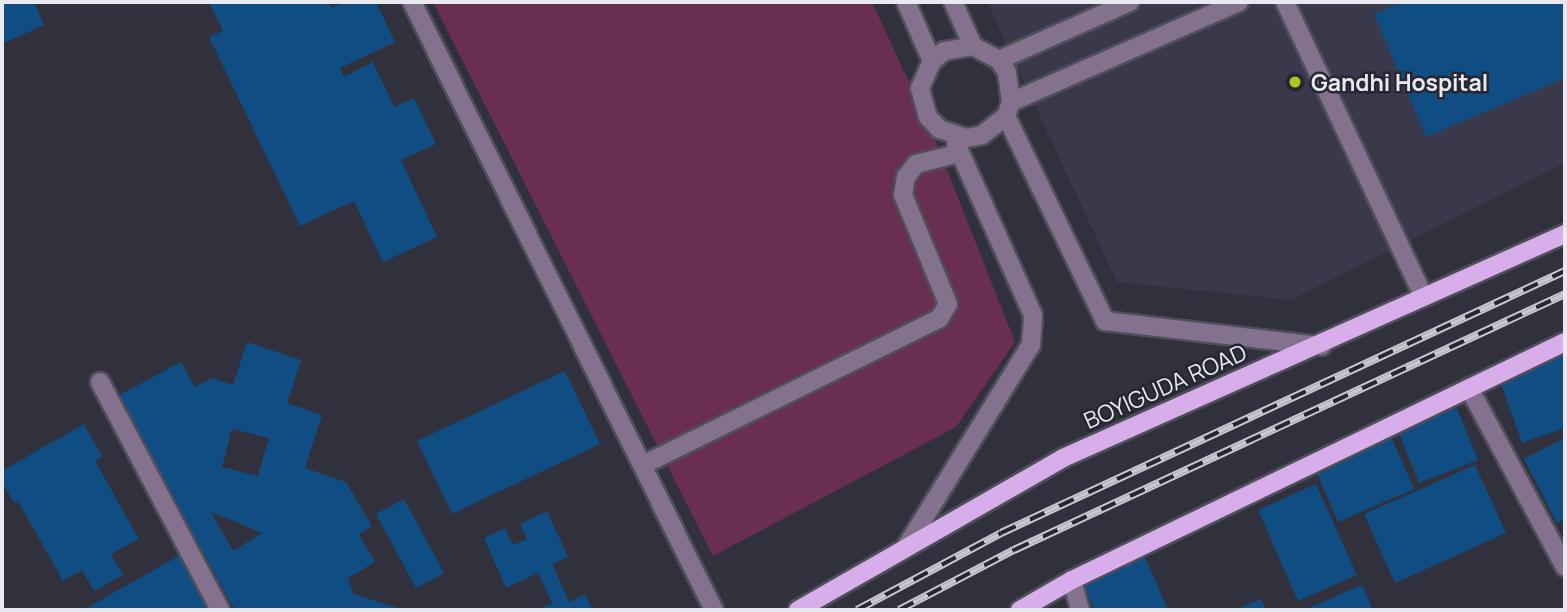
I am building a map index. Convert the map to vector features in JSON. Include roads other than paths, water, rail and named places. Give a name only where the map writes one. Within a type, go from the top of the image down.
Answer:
[{"type":"main road","name":"BOYIGUDA ROAD","points":[[798,610],[1075,453],[1322,346],[1565,234]]},
{"type":"main road","points":[[1020,610],[1072,580],[1565,342]]},
{"type":"street","points":[[412,2],[645,464],[714,610]]},
{"type":"street","points":[[906,2],[932,61]]},
{"type":"street","points":[[953,2],[973,46],[999,60],[1010,79],[1008,108],[1105,321],[1322,346]]},
{"type":"street","points":[[999,60],[1130,2]]},
{"type":"street","points":[[973,46],[944,51],[932,61],[920,88],[922,103],[939,129],[952,136],[982,135],[1008,108],[1240,2]]},
{"type":"street","points":[[1286,2],[1424,297]]},
{"type":"street","points":[[906,547],[1031,345],[1033,316],[952,136]]},
{"type":"street","points":[[645,464],[939,319],[948,304],[903,195],[906,177],[916,164],[960,153]]},
{"type":"street","points":[[100,382],[220,610]]},
{"type":"street","points":[[1469,388],[1560,541],[1565,567]]},
{"type":"street","points":[[1072,580],[1080,610]]},
{"type":"railway","points":[[857,610],[1001,533],[1565,271]]},
{"type":"railway","points":[[899,610],[1014,550],[1565,294]]},
{"type":"place","name":"Gandhi Hospital","points":[[1295,82]]}]
